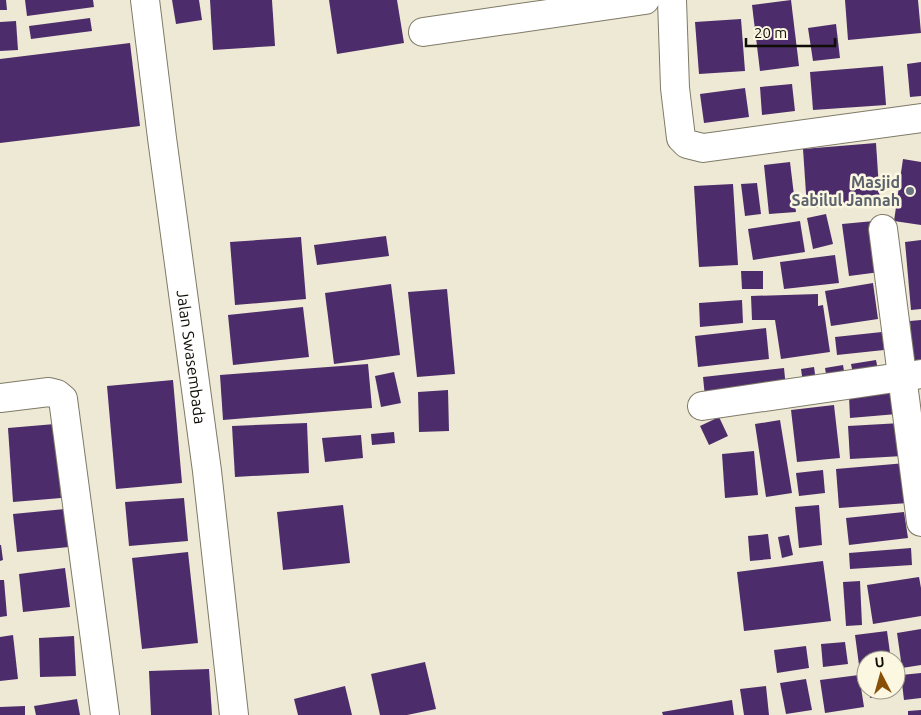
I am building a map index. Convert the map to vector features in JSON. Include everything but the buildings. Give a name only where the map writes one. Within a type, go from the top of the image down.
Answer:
[{"type":"street","name":"Jalan Swasembada","points":[[145,0],[207,471],[234,715]]},
{"type":"street","points":[[423,32],[645,0]]},
{"type":"street","points":[[672,0],[674,88],[681,138],[687,144],[703,148],[921,118]]},
{"type":"street","points":[[883,229],[912,376],[921,522]]},
{"type":"street","points":[[702,406],[912,376]]},
{"type":"street","points":[[0,398],[49,392],[57,394],[63,399],[105,715]]},
{"type":"place","name":"Masjid Sabilul Jannah","points":[[910,191]]}]
